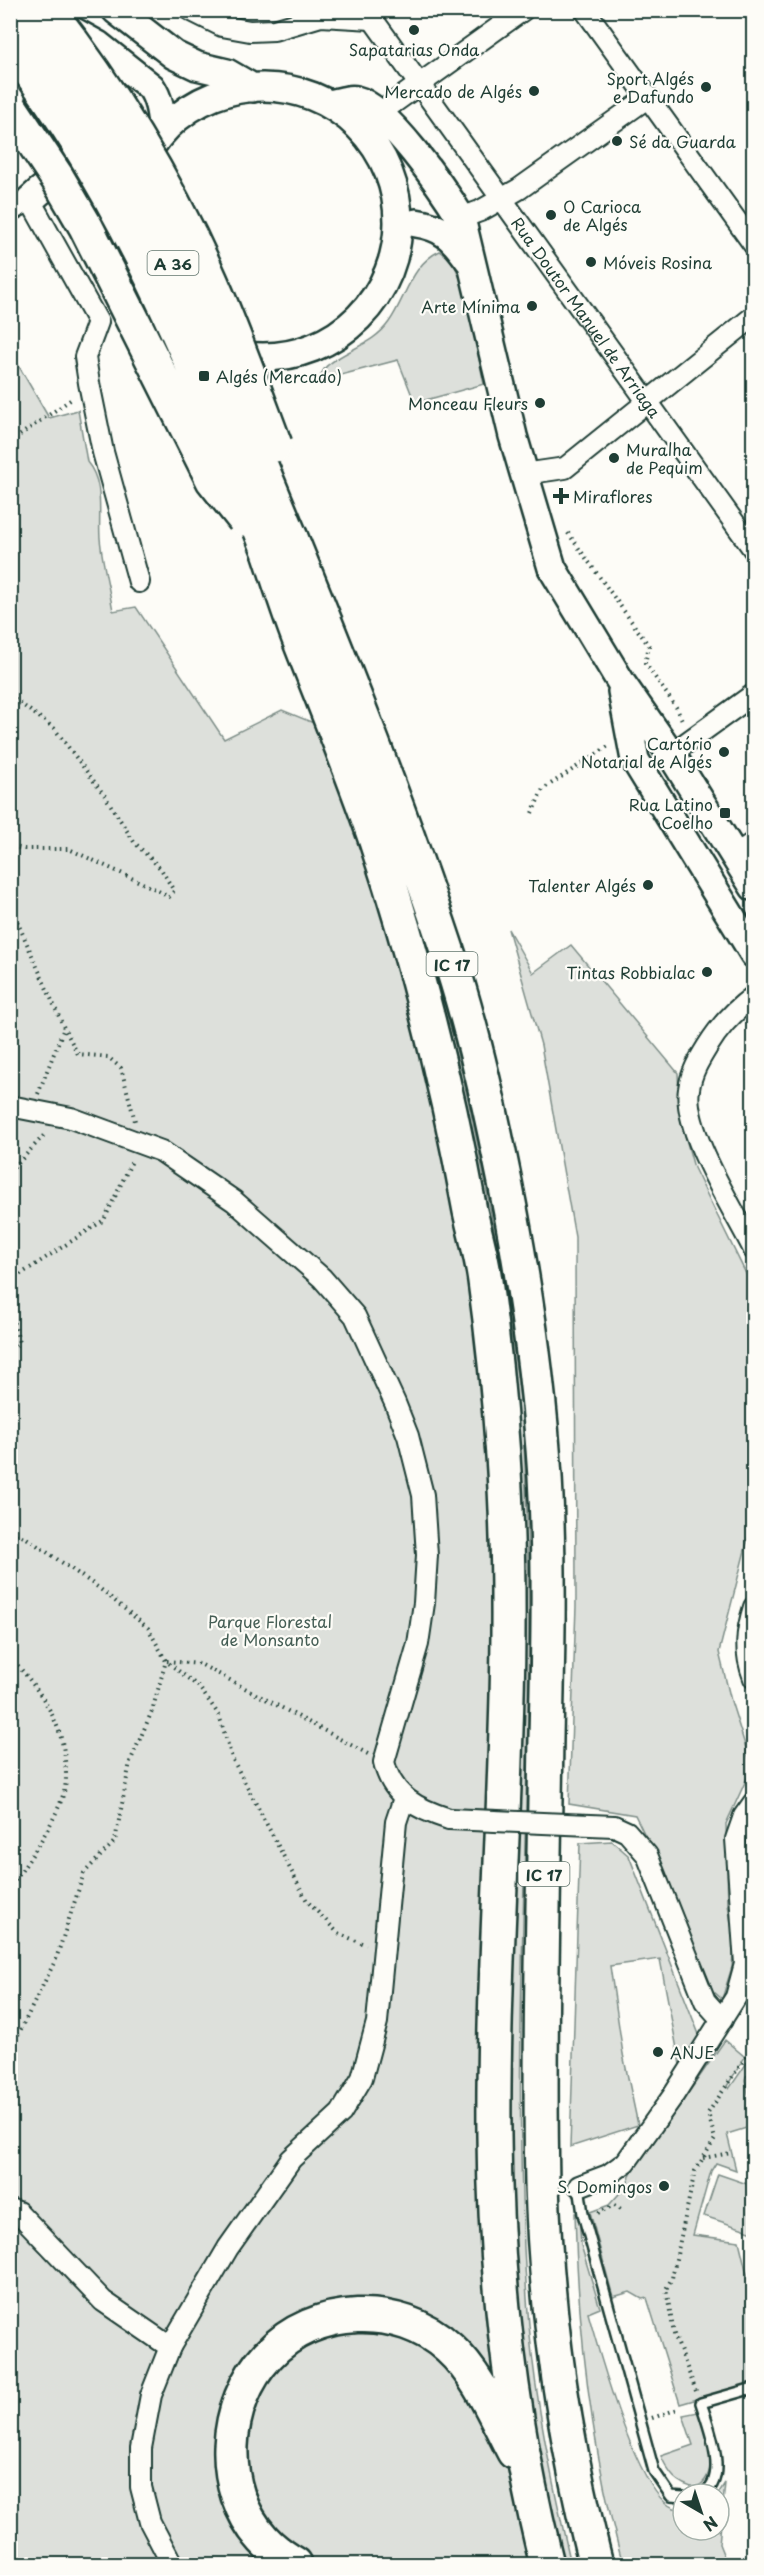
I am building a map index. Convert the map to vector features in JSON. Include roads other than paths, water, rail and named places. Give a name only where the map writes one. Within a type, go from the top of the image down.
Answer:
[{"type":"highway","name":"A 36","points":[[14,10],[89,115],[156,229],[195,309],[280,545]]},
{"type":"highway","points":[[48,10],[142,148],[210,277],[277,452],[280,545]]},
{"type":"highway","name":"A 36","points":[[10,45],[69,128],[131,233],[280,545]]},
{"type":"highway","points":[[10,107],[58,179],[86,227],[213,480],[280,545]]},
{"type":"highway","name":"IC 17","points":[[280,545],[359,706],[447,948],[491,1114],[515,1230],[538,1395],[549,1569],[542,2024],[544,2222],[561,2392],[584,2517],[596,2565]]},
{"type":"highway","name":"IC 17","points":[[280,545],[301,644],[356,783],[415,968],[441,1067],[485,1278],[503,1452],[508,1578],[495,2008],[495,2175],[499,2257],[508,2350],[528,2478],[547,2565]]},
{"type":"highway","points":[[295,2565],[262,2538],[242,2504],[231,2464],[233,2422],[246,2386],[269,2353],[304,2329],[325,2321],[370,2314],[394,2317],[432,2334],[462,2361],[474,2378],[528,2478]]},
{"type":"street","points":[[20,206],[59,177],[100,160],[121,157],[156,140],[182,115],[220,94],[253,88],[292,90],[329,104],[358,127],[381,158],[394,193],[398,218],[396,243],[381,286],[352,322],[314,346],[288,354],[260,357],[224,351],[207,345],[183,331],[157,306],[142,283],[132,258],[128,230],[132,188],[156,140],[155,93],[145,81],[98,45],[36,10]]},
{"type":"street","points":[[116,10],[174,55],[197,66],[227,73],[253,88]]},
{"type":"street","points":[[190,10],[222,26],[250,31],[273,30],[323,13],[369,15]]},
{"type":"street","points":[[378,114],[523,10]]},
{"type":"street","points":[[585,10],[753,245]]},
{"type":"street","name":"Rua Doutor Manuel de Arriaga","points":[[369,15],[753,550]]},
{"type":"street","points":[[100,160],[119,131],[124,113],[125,94],[112,56]]},
{"type":"street","points":[[396,243],[406,229],[416,223],[461,218],[480,211],[501,199],[529,182],[647,98]]},
{"type":"street","points":[[329,104],[355,99],[378,114],[415,153],[461,218],[524,474],[552,568],[622,684],[681,747],[743,849],[753,887]]},
{"type":"street","points":[[20,206],[70,196],[94,201],[118,215],[128,230]]},
{"type":"street","points":[[20,206],[98,322],[85,357],[89,383],[103,452],[139,582]]},
{"type":"street","points":[[416,223],[433,225],[446,233],[474,267]]},
{"type":"street","points":[[524,474],[565,468],[753,316]]},
{"type":"street","points":[[622,684],[635,760],[753,954]]},
{"type":"street","points":[[681,747],[753,694]]},
{"type":"street","points":[[753,996],[716,1032],[694,1069],[688,1090],[693,1129],[753,1250]]},
{"type":"street","points":[[10,1106],[71,1118],[161,1151],[234,1201],[322,1278],[355,1316],[408,1437],[423,1494],[427,1555],[424,1603],[418,1644],[384,1762],[387,1774],[404,1798],[427,1812],[449,1819],[614,1826],[627,1832],[647,1855],[705,2001],[722,2020]]},
{"type":"street","points":[[753,1607],[746,1643],[747,1659],[753,1678]]},
{"type":"street","points":[[172,2565],[150,2522],[141,2487],[141,2448],[151,2395],[170,2347],[228,2248],[291,2159],[341,2113],[362,2078],[377,2022],[396,1822],[404,1798]]},
{"type":"street","points":[[579,2186],[608,2175],[626,2162],[673,2096],[736,1997],[745,1964],[736,1839],[744,1815],[753,1802]]},
{"type":"street","points":[[10,2209],[18,2212],[103,2301],[170,2347]]},
{"type":"lane","points":[[579,2186],[583,2214],[654,2471],[671,2496]]},
{"type":"lane","points":[[712,2482],[717,2472],[713,2439],[701,2403],[750,2389]]},
{"type":"place","name":"Sapatarias Onda","points":[[414,30]]},
{"type":"place","name":"Sport Algés e Dafundo","points":[[706,87]]},
{"type":"place","name":"Mercado de Algés","points":[[534,91]]},
{"type":"place","name":"Sé da Guarda","points":[[617,141]]},
{"type":"place","name":"O Carioca de Algés","points":[[551,215]]},
{"type":"place","name":"Móveis Rosina","points":[[591,262]]},
{"type":"place","name":"Arte Mínima","points":[[532,306]]},
{"type":"place","name":"Algés (Mercado)","points":[[204,376]]},
{"type":"place","name":"Monceau Fleurs","points":[[540,403]]},
{"type":"place","name":"Muralha de Pequim","points":[[614,458]]},
{"type":"place","name":"Miraflores","points":[[561,496]]},
{"type":"place","name":"Cartório Notarial de Algés","points":[[724,752]]},
{"type":"place","name":"Rua Latino Coelho","points":[[725,813]]},
{"type":"place","name":"Talenter Algés","points":[[648,885]]},
{"type":"place","name":"Tintas Robbialac","points":[[707,972]]},
{"type":"place","name":"ANJE","points":[[658,2052]]},
{"type":"place","name":"S. Domingos","points":[[664,2186]]},
{"type":"park label","name":"Parque Florestal de Monsanto","points":[[270,1630]]}]
